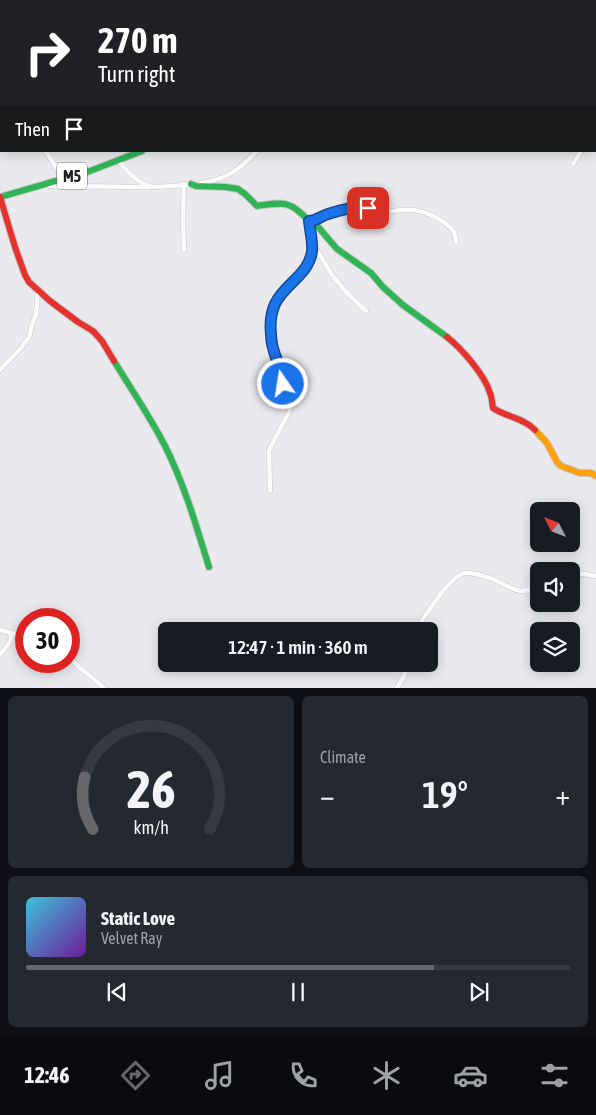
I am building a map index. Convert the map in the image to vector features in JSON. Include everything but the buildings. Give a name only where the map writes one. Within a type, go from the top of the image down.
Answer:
[{"type":"main road","name":"M5","points":[[0,197],[119,161],[140,152]]},
{"type":"main road","points":[[187,184],[230,187],[242,192],[258,206],[278,202],[289,204],[300,211],[337,249],[365,268],[383,287],[451,340],[482,376],[490,392],[493,408],[532,427],[547,444],[561,466],[580,473],[592,473],[596,476]]},
{"type":"main road","points":[[0,197],[25,275],[29,282],[78,322],[94,331],[155,427],[189,502],[209,567]]},
{"type":"street","points":[[46,152],[63,179]]},
{"type":"street","points":[[44,185],[150,187],[205,183],[235,172],[256,152]]},
{"type":"street","points":[[573,164],[579,152]]},
{"type":"street","points":[[119,161],[132,175],[150,187]]},
{"type":"street","points":[[184,250],[183,221],[187,184]]},
{"type":"street","points":[[270,491],[268,450],[291,406],[292,399],[272,346],[270,336],[272,318],[276,302],[307,266],[312,252],[311,221],[326,214],[362,207],[384,211],[420,210],[452,228],[456,234],[456,242]]},
{"type":"street","points":[[312,242],[341,286],[366,311]]},
{"type":"street","points":[[0,370],[29,337],[36,318],[38,291]]},
{"type":"street","points":[[270,405],[281,385],[286,381]]},
{"type":"street","points":[[421,622],[446,587],[462,574],[468,573],[491,579],[518,592],[530,590]]},
{"type":"street","points":[[580,573],[596,576]]},
{"type":"street","points":[[0,630],[15,634]]},
{"type":"street","points":[[0,654],[10,642],[11,633]]},
{"type":"street","points":[[80,668],[104,688]]},
{"type":"street","points":[[397,688],[406,672]]},
{"type":"traffic: fast","points":[[0,197],[90,171],[139,152]]},
{"type":"traffic: fast","points":[[191,184],[238,189],[257,206],[280,203],[297,209],[309,221],[313,221],[337,249],[371,273],[403,305],[447,337]]},
{"type":"traffic: fast","points":[[114,361],[164,444],[178,474],[209,567]]},
{"type":"traffic: slow","points":[[535,430],[547,443],[561,466],[580,473],[591,473],[596,476]]},
{"type":"traffic: jam","points":[[0,197],[15,247],[29,282],[50,301],[93,331],[102,341],[114,361]]},
{"type":"traffic: jam","points":[[447,337],[478,370],[491,395],[493,408],[526,423],[535,430]]},
{"type":"route","points":[[283,384],[286,381],[270,336],[272,318],[276,302],[307,266],[310,259],[312,246],[309,221],[314,221],[326,214],[353,208],[368,208]]}]
